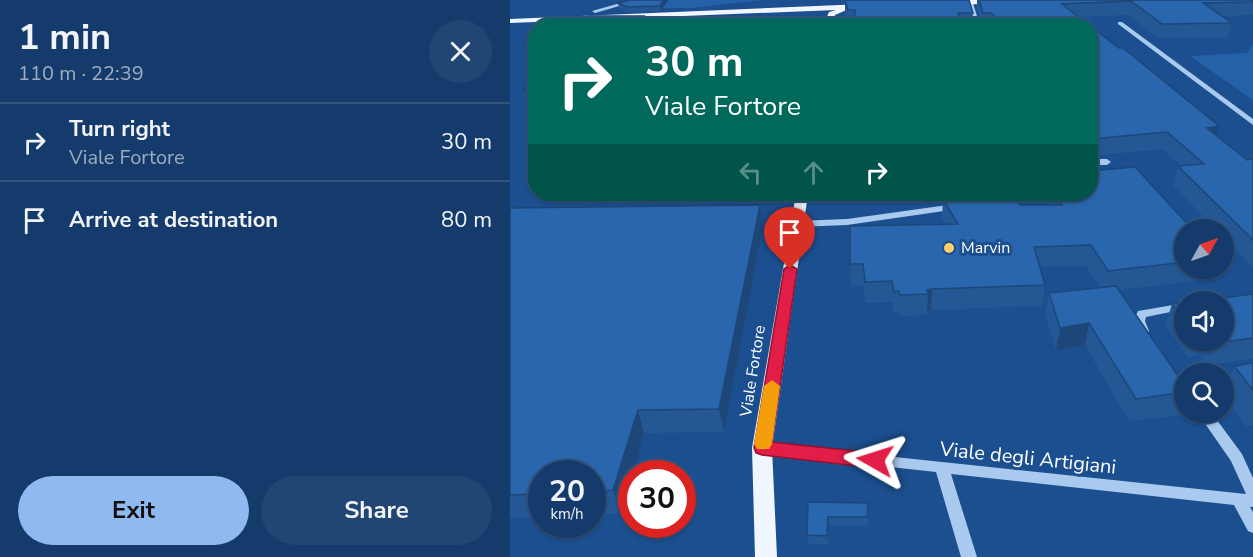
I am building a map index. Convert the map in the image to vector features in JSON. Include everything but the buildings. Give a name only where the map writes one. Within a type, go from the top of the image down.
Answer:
[{"type":"main road","points":[[702,9],[772,0]]},
{"type":"main road","points":[[937,4],[1037,0]]},
{"type":"main road","points":[[510,16],[871,6]]},
{"type":"main road","points":[[546,18],[702,9],[813,8]]},
{"type":"main road","points":[[510,21],[528,20]]},
{"type":"main road","name":"Viale Fortore","points":[[766,557],[762,448],[801,201]]},
{"type":"street","points":[[596,3],[594,14],[637,0]]},
{"type":"street","points":[[970,3],[975,18]]},
{"type":"street","points":[[1120,22],[1253,123]]},
{"type":"street","points":[[1235,109],[1253,110]]},
{"type":"street","points":[[1098,162],[1107,162]]},
{"type":"street","points":[[797,224],[847,222],[971,204]]},
{"type":"street","points":[[1150,342],[1139,321],[1142,314],[1154,309],[1174,307]]},
{"type":"street","points":[[1211,423],[1237,458],[1253,494]]},
{"type":"street","name":"Viale degli Artigiani","points":[[762,448],[1246,501]]},
{"type":"street","points":[[942,468],[969,557]]},
{"type":"street","points":[[1246,501],[1253,526]]},
{"type":"shaded area","points":[[646,0],[762,0],[692,8],[617,8]]},
{"type":"shaded area","points":[[1253,44],[1253,100],[1190,56],[1247,53]]},
{"type":"slow traffic","points":[[763,444],[772,386]]},
{"type":"place","name":"Marvin","points":[[949,248]]},
{"type":"route","points":[[790,269],[762,448],[875,460]]}]
